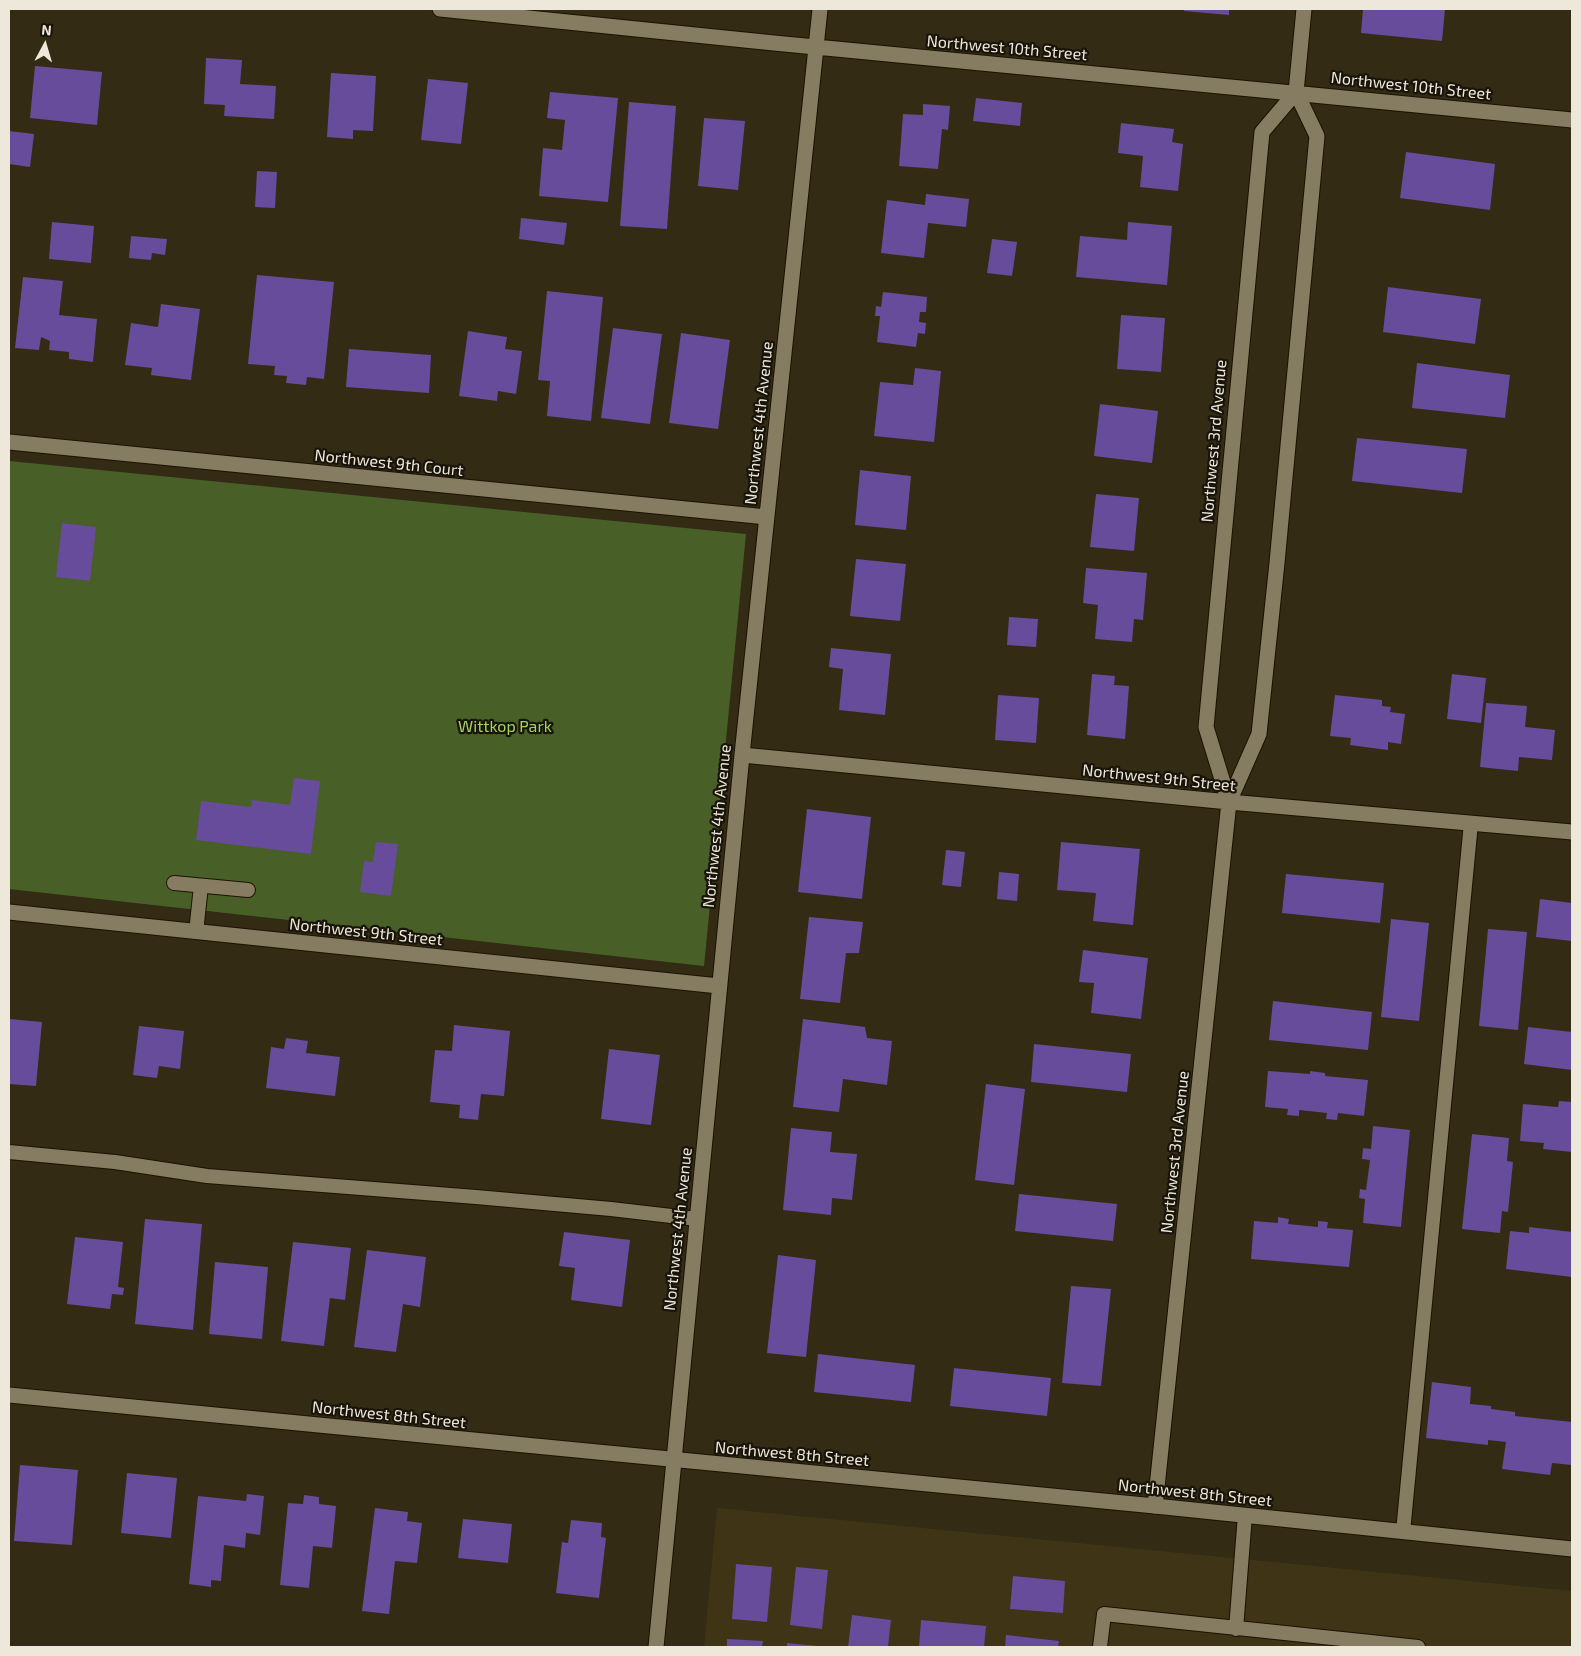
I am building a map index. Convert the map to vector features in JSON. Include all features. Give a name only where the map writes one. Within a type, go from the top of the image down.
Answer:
[{"type":"street","name":"Northwest 10th Street","points":[[440,9],[1572,120]]},
{"type":"street","name":"Northwest 4th Avenue","points":[[656,1647],[742,754],[820,9]]},
{"type":"street","points":[[1296,92],[1304,9]]},
{"type":"street","name":"Northwest 3rd Avenue","points":[[1155,1506],[1229,802],[1259,734],[1278,553],[1317,136],[1296,92],[1262,132],[1229,471],[1206,727],[1229,802]]},
{"type":"street","name":"Northwest 9th Court","points":[[9,442],[767,517]]},
{"type":"street","name":"Northwest 9th Street","points":[[742,754],[1229,802],[1572,832]]},
{"type":"street","name":"Northwest 9th Street","points":[[9,912],[719,986]]},
{"type":"street","name":"Northwest 8th Street","points":[[9,1395],[1155,1506],[1572,1549]]},
{"type":"lane","points":[[1403,1532],[1471,823]]},
{"type":"lane","points":[[174,883],[248,890]]},
{"type":"lane","points":[[196,932],[201,886]]},
{"type":"lane","points":[[9,1152],[114,1162],[207,1176],[476,1197],[697,1219]]},
{"type":"lane","points":[[1236,1629],[1245,1515]]},
{"type":"lane","points":[[1100,1647],[1104,1614],[1418,1647]]},
{"type":"shaded area","points":[[717,1508],[1572,1591],[1572,1647],[704,1647]]},
{"type":"green space","name":"Wittkop Park","points":[[9,461],[746,534],[704,966],[9,889]]},
{"type":"building","points":[[1184,9],[1229,9],[1229,15],[1184,11]]},
{"type":"building","points":[[1363,9],[1445,9],[1442,41],[1361,33]]},
{"type":"building","points":[[206,58],[242,60],[240,84],[276,86],[274,119],[224,116],[225,105],[204,104]]},
{"type":"building","points":[[35,66],[102,72],[97,125],[30,118]]},
{"type":"building","points":[[331,73],[376,76],[373,131],[353,130],[353,139],[327,137]]},
{"type":"building","points":[[428,79],[468,83],[461,144],[421,140]]},
{"type":"building","points":[[550,92],[618,98],[608,202],[539,196],[543,148],[562,150],[565,120],[547,118]]},
{"type":"building","points":[[976,98],[1022,103],[1020,126],[973,121]]},
{"type":"building","points":[[629,102],[676,106],[667,229],[620,226]]},
{"type":"building","points":[[923,104],[950,106],[948,130],[942,129],[938,169],[899,166],[903,114],[923,115]]},
{"type":"building","points":[[704,118],[745,121],[738,190],[698,186]]},
{"type":"building","points":[[1121,123],[1174,129],[1172,142],[1183,144],[1178,191],[1140,187],[1143,156],[1118,153]]},
{"type":"building","points":[[9,131],[34,134],[30,167],[9,164]]},
{"type":"building","points":[[1406,152],[1495,164],[1490,210],[1400,198]]},
{"type":"building","points":[[257,171],[277,172],[275,208],[255,207]]},
{"type":"building","points":[[926,194],[969,199],[966,227],[928,223],[924,258],[881,253],[887,200],[925,205]]},
{"type":"building","points":[[521,218],[567,223],[564,245],[519,239]]},
{"type":"building","points":[[52,222],[94,226],[91,263],[49,259]]},
{"type":"building","points":[[1128,222],[1172,226],[1167,285],[1076,277],[1080,236],[1127,240]]},
{"type":"building","points":[[131,236],[167,239],[165,255],[152,253],[151,260],[129,258]]},
{"type":"building","points":[[992,239],[1017,242],[1012,276],[987,273]]},
{"type":"building","points":[[257,275],[334,282],[324,379],[307,377],[306,385],[286,383],[287,376],[274,375],[275,366],[248,364]]},
{"type":"building","points":[[23,277],[63,281],[59,315],[97,319],[93,362],[69,359],[69,352],[49,350],[50,341],[41,337],[39,350],[15,348]]},
{"type":"building","points":[[1388,287],[1481,299],[1475,344],[1383,332]]},
{"type":"building","points":[[547,291],[603,297],[591,421],[547,416],[550,381],[538,380]]},
{"type":"building","points":[[883,292],[927,297],[926,312],[920,312],[919,322],[926,323],[925,334],[918,333],[916,347],[877,342],[880,316],[875,316],[876,306],[881,307]]},
{"type":"building","points":[[161,304],[200,309],[191,380],[151,375],[152,368],[125,365],[131,323],[158,327]]},
{"type":"building","points":[[1121,315],[1165,318],[1161,372],[1117,369]]},
{"type":"building","points":[[613,328],[662,334],[650,424],[601,418]]},
{"type":"building","points":[[468,331],[507,337],[505,349],[522,351],[516,394],[498,391],[497,401],[459,396]]},
{"type":"building","points":[[681,333],[730,340],[718,429],[669,423]]},
{"type":"building","points":[[349,349],[431,355],[429,393],[346,387]]},
{"type":"building","points":[[1417,363],[1510,375],[1505,418],[1412,408]]},
{"type":"building","points":[[915,368],[941,371],[934,442],[874,436],[880,382],[913,385]]},
{"type":"building","points":[[1100,404],[1158,411],[1152,463],[1094,456]]},
{"type":"building","points":[[1357,438],[1467,449],[1462,493],[1352,481]]},
{"type":"building","points":[[860,470],[911,476],[906,530],[855,525]]},
{"type":"building","points":[[1096,494],[1139,498],[1134,551],[1090,547]]},
{"type":"building","points":[[62,523],[96,527],[90,581],[56,577]]},
{"type":"building","points":[[856,559],[906,564],[900,621],[850,616]]},
{"type":"building","points":[[1086,568],[1147,573],[1143,620],[1134,619],[1132,642],[1095,639],[1098,605],[1083,603]]},
{"type":"building","points":[[1009,617],[1038,619],[1036,647],[1007,645]]},
{"type":"building","points":[[831,648],[891,654],[885,715],[839,710],[843,669],[829,667]]},
{"type":"building","points":[[1092,674],[1115,676],[1114,685],[1129,686],[1125,739],[1087,735]]},
{"type":"building","points":[[1452,674],[1486,678],[1481,723],[1447,719]]},
{"type":"building","points":[[998,695],[1039,698],[1036,743],[995,740]]},
{"type":"building","points":[[1335,695],[1382,700],[1382,706],[1391,707],[1390,712],[1405,714],[1401,744],[1388,742],[1388,750],[1350,745],[1351,738],[1330,736]]},
{"type":"building","points":[[1486,703],[1527,706],[1525,727],[1555,730],[1552,760],[1519,757],[1518,771],[1480,767]]},
{"type":"building","points":[[294,778],[320,781],[311,854],[196,840],[201,801],[251,807],[252,800],[290,805]]},
{"type":"building","points":[[807,809],[871,817],[862,899],[798,892]]},
{"type":"building","points":[[376,842],[398,844],[391,896],[360,892],[364,861],[373,862]]},
{"type":"building","points":[[1061,842],[1140,849],[1133,925],[1093,921],[1096,893],[1057,890]]},
{"type":"building","points":[[946,850],[965,852],[961,887],[942,885]]},
{"type":"building","points":[[999,872],[1019,874],[1017,901],[997,899]]},
{"type":"building","points":[[1286,874],[1384,883],[1380,923],[1282,913]]},
{"type":"building","points":[[1540,899],[1572,903],[1572,941],[1536,937]]},
{"type":"building","points":[[809,917],[863,922],[859,953],[846,953],[840,1003],[800,999]]},
{"type":"building","points":[[1391,919],[1429,923],[1419,1021],[1381,1017]]},
{"type":"building","points":[[1488,929],[1527,932],[1518,1030],[1479,1026]]},
{"type":"building","points":[[1083,950],[1148,958],[1141,1019],[1091,1013],[1094,983],[1079,982]]},
{"type":"building","points":[[1273,1001],[1372,1012],[1368,1050],[1269,1040]]},
{"type":"building","points":[[9,1019],[42,1022],[36,1086],[9,1084]]},
{"type":"building","points":[[803,1019],[865,1027],[867,1038],[892,1041],[887,1085],[843,1079],[839,1112],[793,1107]]},
{"type":"building","points":[[454,1025],[510,1031],[504,1096],[481,1094],[478,1120],[459,1118],[460,1105],[430,1102],[435,1050],[452,1051]]},
{"type":"building","points":[[139,1026],[184,1031],[180,1069],[159,1066],[157,1078],[133,1075]]},
{"type":"building","points":[[1528,1027],[1572,1032],[1572,1070],[1524,1064]]},
{"type":"building","points":[[286,1038],[308,1041],[306,1053],[340,1057],[335,1096],[266,1088],[271,1047],[284,1049]]},
{"type":"building","points":[[1034,1044],[1131,1054],[1127,1092],[1031,1082]]},
{"type":"building","points":[[609,1049],[660,1055],[651,1125],[601,1119]]},
{"type":"building","points":[[1268,1071],[1310,1074],[1310,1071],[1325,1073],[1325,1076],[1368,1080],[1364,1116],[1338,1113],[1337,1120],[1326,1119],[1327,1113],[1299,1110],[1299,1116],[1287,1115],[1288,1109],[1265,1107]]},
{"type":"building","points":[[986,1084],[1025,1089],[1014,1185],[975,1180]]},
{"type":"building","points":[[1559,1101],[1572,1102],[1572,1152],[1543,1149],[1544,1143],[1520,1141],[1523,1104],[1558,1107]]},
{"type":"building","points":[[1373,1126],[1410,1130],[1401,1227],[1363,1223],[1365,1199],[1359,1198],[1360,1189],[1366,1190],[1370,1160],[1362,1159],[1363,1148],[1371,1149]]},
{"type":"building","points":[[791,1128],[832,1132],[830,1152],[857,1154],[852,1200],[832,1198],[831,1215],[783,1210]]},
{"type":"building","points":[[1472,1134],[1509,1138],[1507,1161],[1513,1162],[1508,1212],[1502,1211],[1500,1233],[1462,1229]]},
{"type":"building","points":[[1019,1194],[1117,1204],[1113,1241],[1015,1231]]},
{"type":"building","points":[[1278,1217],[1289,1219],[1288,1224],[1318,1227],[1318,1221],[1328,1222],[1327,1228],[1353,1230],[1349,1267],[1251,1259],[1254,1221],[1278,1223]]},
{"type":"building","points":[[145,1219],[202,1224],[193,1330],[135,1324]]},
{"type":"building","points":[[1529,1227],[1572,1232],[1572,1277],[1506,1269],[1510,1231],[1529,1233]]},
{"type":"building","points":[[564,1232],[630,1240],[622,1307],[571,1300],[575,1268],[559,1266]]},
{"type":"building","points":[[75,1237],[123,1242],[118,1287],[124,1288],[123,1295],[112,1294],[110,1309],[67,1304]]},
{"type":"building","points":[[293,1242],[351,1248],[345,1300],[330,1298],[324,1346],[281,1341]]},
{"type":"building","points":[[367,1250],[426,1257],[420,1307],[403,1304],[396,1352],[354,1347]]},
{"type":"building","points":[[778,1255],[816,1260],[806,1357],[767,1353]]},
{"type":"building","points":[[215,1262],[268,1267],[262,1339],[209,1334]]},
{"type":"building","points":[[1071,1286],[1111,1289],[1101,1386],[1062,1383]]},
{"type":"building","points":[[818,1354],[915,1365],[911,1402],[814,1392]]},
{"type":"building","points":[[954,1368],[1051,1378],[1047,1416],[950,1406]]},
{"type":"building","points":[[1432,1382],[1471,1387],[1470,1404],[1491,1406],[1491,1409],[1515,1412],[1515,1416],[1572,1422],[1572,1465],[1552,1463],[1550,1475],[1502,1469],[1506,1442],[1488,1440],[1488,1445],[1426,1438]]},
{"type":"building","points":[[20,1465],[78,1470],[72,1545],[14,1541]]},
{"type":"building","points":[[127,1473],[177,1478],[171,1538],[121,1533]]},
{"type":"building","points":[[247,1494],[264,1496],[260,1535],[246,1533],[245,1548],[224,1545],[221,1581],[211,1580],[211,1587],[189,1584],[198,1496],[246,1501]]},
{"type":"building","points":[[304,1495],[319,1497],[319,1504],[336,1506],[332,1548],[313,1546],[309,1588],[280,1585],[288,1503],[303,1504]]},
{"type":"building","points":[[375,1508],[408,1512],[407,1521],[422,1523],[417,1563],[395,1561],[389,1614],[362,1611]]},
{"type":"building","points":[[463,1519],[512,1524],[508,1563],[458,1558]]},
{"type":"building","points":[[571,1520],[602,1523],[601,1537],[606,1538],[599,1598],[556,1593],[562,1542],[568,1543]]},
{"type":"building","points":[[736,1564],[772,1567],[767,1622],[732,1619]]},
{"type":"building","points":[[796,1567],[828,1570],[822,1629],[790,1625]]},
{"type":"building","points":[[1013,1576],[1065,1581],[1063,1613],[1010,1609]]},
{"type":"building","points":[[852,1615],[891,1620],[888,1647],[848,1647]]},
{"type":"building","points":[[921,1620],[986,1626],[984,1647],[919,1647]]},
{"type":"building","points":[[1006,1635],[1059,1641],[1058,1647],[1005,1647]]},
{"type":"building","points":[[727,1639],[763,1641],[762,1647],[727,1647]]},
{"type":"building","points":[[787,1643],[818,1646],[818,1647],[787,1647]]}]
